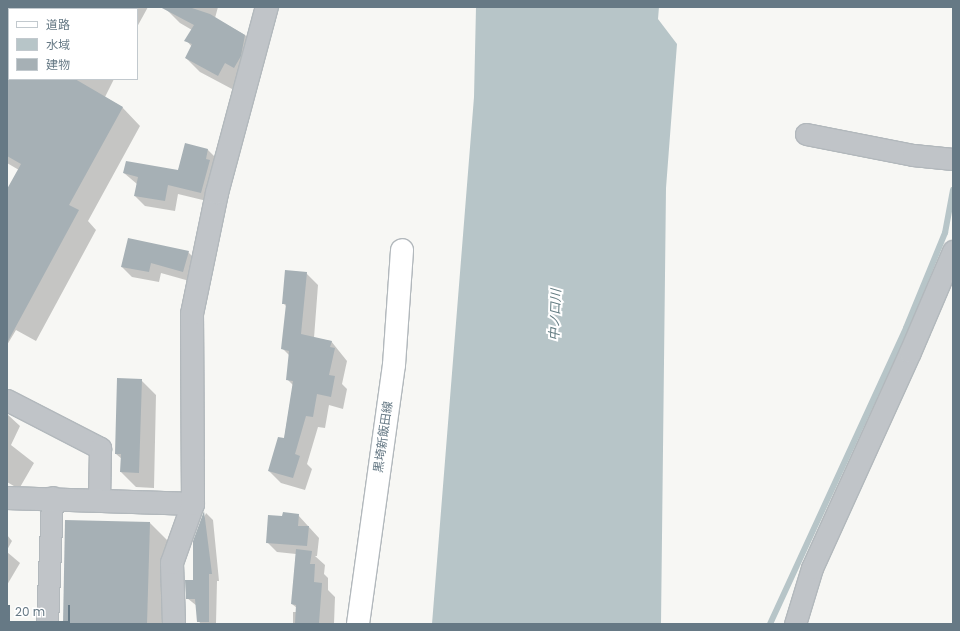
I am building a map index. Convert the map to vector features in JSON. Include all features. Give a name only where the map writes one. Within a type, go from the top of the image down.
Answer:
[{"type":"main road","name":"黒埼新飯田線","points":[[358,624],[394,365],[402,250]]},
{"type":"street","points":[[174,624],[172,564],[193,504],[192,314],[218,194],[267,7]]},
{"type":"street","points":[[806,134],[913,155],[953,159]]},
{"type":"street","points":[[795,624],[812,568],[910,352],[953,251]]},
{"type":"street","points":[[7,400],[100,448],[100,500]]},
{"type":"street","points":[[7,498],[52,497],[193,504]]},
{"type":"street","points":[[47,624],[52,497]]},
{"type":"water","name":"中ノ口川","points":[[476,7],[659,7],[658,19],[677,44],[666,188],[661,624],[432,624],[474,97]]},
{"type":"building","points":[[160,7],[189,7],[210,14],[245,35],[241,56],[234,68],[225,63],[218,76],[185,58],[192,44],[184,41],[194,25]]},
{"type":"building","points":[[7,79],[77,80],[123,107],[69,205],[79,210],[7,343],[7,189],[21,164],[7,156]]},
{"type":"building","points":[[185,143],[208,149],[206,159],[210,160],[201,193],[168,185],[165,201],[134,196],[138,177],[123,173],[126,161],[178,170]]},
{"type":"building","points":[[128,238],[189,251],[183,272],[151,263],[149,272],[121,267]]},
{"type":"building","points":[[285,270],[307,272],[301,334],[332,341],[330,347],[335,348],[329,375],[335,376],[331,397],[317,394],[313,417],[306,416],[295,454],[300,456],[293,478],[268,471],[278,437],[284,438],[293,381],[286,380],[289,351],[281,349],[286,304],[282,304]]},
{"type":"building","points":[[117,378],[142,379],[139,473],[120,472],[121,454],[115,454]]},
{"type":"building","points":[[204,511],[212,574],[209,574],[209,622],[197,622],[195,599],[186,599],[185,580],[193,580],[193,541]]},
{"type":"building","points":[[283,512],[299,514],[298,526],[309,526],[307,546],[266,543],[268,515],[282,516]]},
{"type":"building","points":[[65,520],[150,522],[147,624],[63,624]]},
{"type":"building","points":[[296,549],[312,551],[310,564],[315,564],[314,582],[322,583],[319,623],[295,624],[296,605],[291,604]]},
{"type":"waterway","points":[[770,624],[906,328],[945,233],[953,190]]}]
